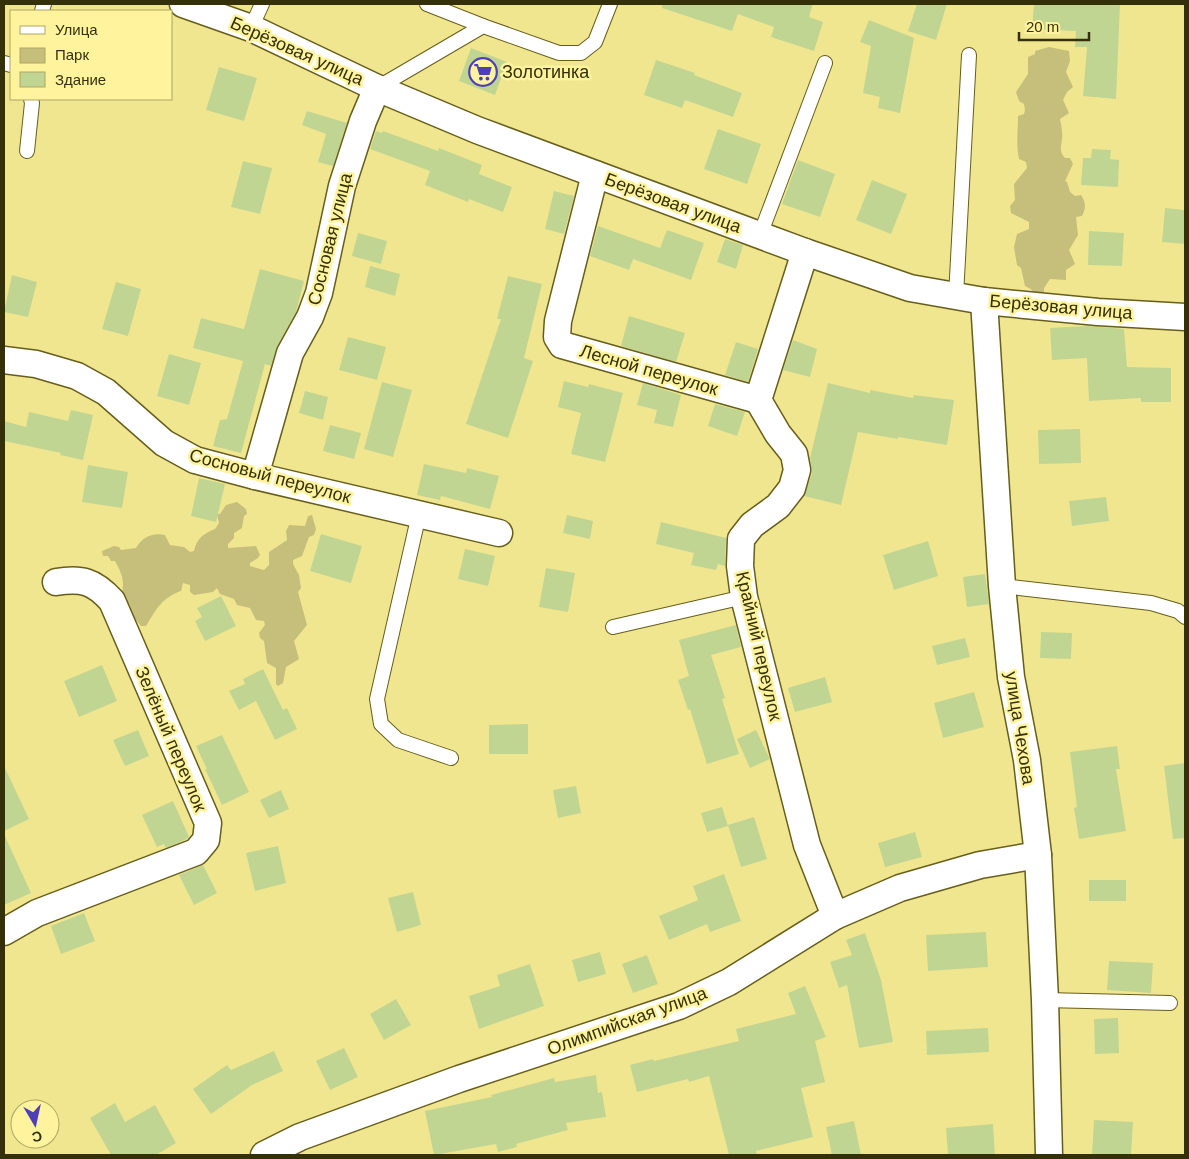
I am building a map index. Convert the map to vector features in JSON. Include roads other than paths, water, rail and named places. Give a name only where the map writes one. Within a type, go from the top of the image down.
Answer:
[{"type":"street","name":"Берёзовая улица","points":[[183,4],[251,28],[377,88],[477,130],[804,252],[910,288],[984,301],[1098,312],[1185,317]]},
{"type":"street","name":"Сосновая улица","points":[[255,476],[290,353],[310,317],[319,293],[342,186],[363,121],[377,88]]},
{"type":"street","name":"Лесной переулок","points":[[595,174],[558,322],[557,336],[562,346],[758,400]]},
{"type":"street","points":[[758,400],[804,252]]},
{"type":"street","name":"улица Чехова","points":[[984,301],[1002,586],[1011,677],[1027,760],[1038,855],[1049,1155]]},
{"type":"street","name":"Сосновый переулок","points":[[4,360],[36,364],[76,376],[106,392],[164,443],[195,460],[255,476],[499,533]]},
{"type":"street","name":"Крайний переулок","points":[[758,400],[778,434],[794,454],[797,470],[792,488],[778,506],[752,525],[741,539],[740,566],[744,597],[807,845],[835,916]]},
{"type":"street","name":"Зелёный переулок","points":[[4,932],[37,913],[196,852],[206,840],[208,823],[112,600],[102,590],[90,583],[74,579],[56,582]]},
{"type":"street","name":"Олимпийская улица","points":[[264,1155],[300,1137],[459,1079],[679,1006],[729,982],[835,916],[900,888],[980,865],[1038,855]]},
{"type":"lane","points":[[251,28],[262,4]]},
{"type":"lane","points":[[427,4],[559,53],[581,53],[595,42],[610,4]]},
{"type":"lane","points":[[377,88],[483,26]]},
{"type":"lane","points":[[956,296],[970,55]]},
{"type":"lane","points":[[760,235],[825,63]]},
{"type":"lane","points":[[27,151],[31,100]]},
{"type":"lane","points":[[419,514],[377,699],[381,724],[398,740],[452,758]]},
{"type":"lane","points":[[1002,586],[1151,603],[1178,611],[1185,617]]},
{"type":"lane","points":[[613,627],[744,597]]},
{"type":"lane","points":[[1044,1000],[1170,1003]]},
{"type":"place","name":"Золотинка","points":[[483,72]]}]
